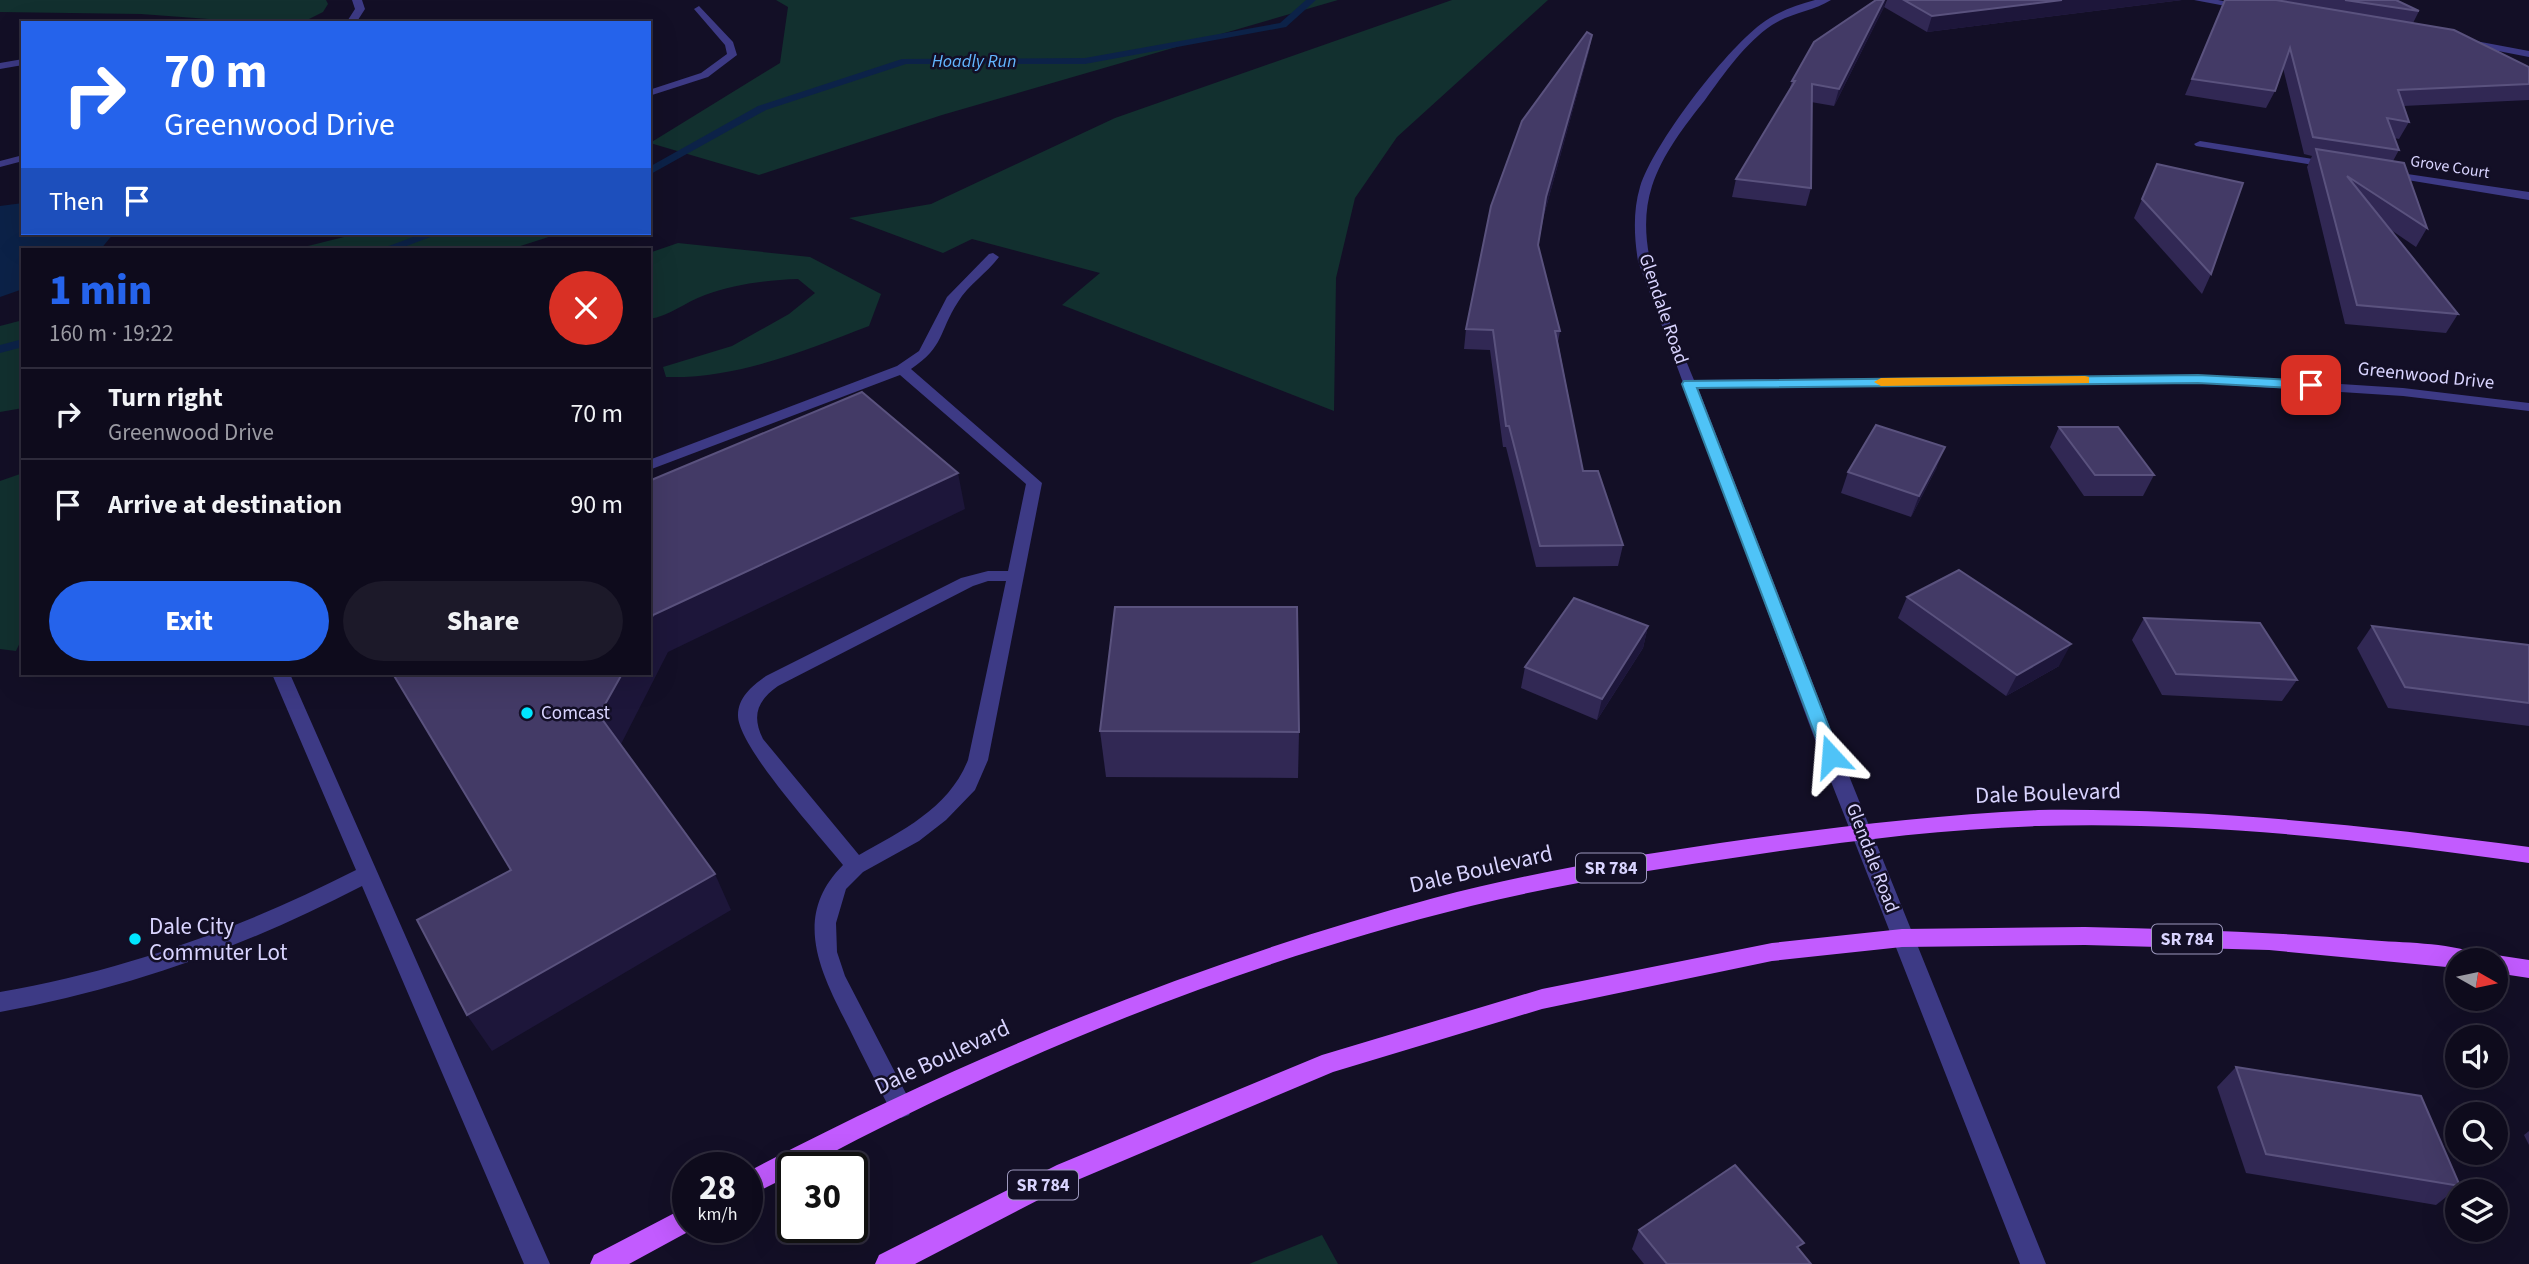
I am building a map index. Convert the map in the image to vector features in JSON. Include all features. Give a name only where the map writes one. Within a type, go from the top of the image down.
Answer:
[{"type":"main road","name":"Dale Boulevard","points":[[763,1177],[1020,1050],[1253,960],[1437,906],[1617,867],[1862,832],[2043,818],[2183,819],[2425,840],[2529,855]]},
{"type":"main road","name":"SR 784","points":[[888,1264],[1066,1173],[1330,1062],[1542,999],[1772,952],[1902,938],[2085,936],[2269,941],[2445,958]]},
{"type":"main road","points":[[2508,966],[2529,969]]},
{"type":"main road","points":[[603,1264],[672,1227]]},
{"type":"street","points":[[352,21],[360,9],[357,0]]},
{"type":"street","name":"Glendale Road","points":[[1826,0],[1783,15],[1763,26],[1744,43],[1664,150],[1646,185],[1641,217],[1641,249],[1646,272],[1902,938],[2033,1264]]},
{"type":"street","points":[[2199,0],[2258,8]]},
{"type":"street","points":[[651,92],[722,66],[732,55],[730,44],[699,9]]},
{"type":"street","points":[[2452,40],[2529,54]]},
{"type":"street","points":[[0,66],[21,62]]},
{"type":"street","points":[[2200,144],[2351,168]]},
{"type":"street","points":[[0,164],[21,159]]},
{"type":"street","name":"Grove Court","points":[[2378,172],[2529,196]]},
{"type":"street","points":[[651,464],[902,369],[924,354],[953,300],[993,257]]},
{"type":"street","points":[[901,1107],[834,977],[826,952],[825,923],[837,885],[856,866],[912,835],[939,815],[968,785],[978,760],[1034,483],[902,369]]},
{"type":"street","name":"Greenwood Drive","points":[[1689,384],[2198,379],[2403,392],[2529,407]]},
{"type":"street","points":[[856,866],[756,743],[748,730],[745,716],[750,701],[760,688],[772,681],[967,582],[988,576],[1015,576]]},
{"type":"street","points":[[281,675],[537,1264]]},
{"type":"street","points":[[0,1003],[48,995],[103,981],[210,948],[312,904],[368,873]]},
{"type":"green space","points":[[0,0],[326,0],[328,4],[323,12],[305,21],[236,21],[141,14],[0,12]]},
{"type":"green space","points":[[776,0],[1338,0],[942,115],[759,175],[651,143],[780,63],[788,7]]},
{"type":"green space","points":[[1452,0],[1548,0],[1397,137],[1355,198],[1336,278],[1334,411],[1062,305],[1100,273],[972,239],[943,253],[849,218],[931,204],[1115,118]]},
{"type":"green space","points":[[352,235],[555,235],[514,248],[300,248]]},
{"type":"green space","points":[[678,243],[810,257],[881,294],[869,326],[769,362],[718,373],[666,377],[663,367],[732,346],[789,314],[815,293],[798,279],[751,283],[705,295],[651,318],[651,252]]},
{"type":"green space","points":[[21,321],[21,408],[0,412],[0,326]]},
{"type":"green space","points":[[21,474],[21,640],[16,651],[0,649],[0,481]]},
{"type":"green space","points":[[1322,1235],[1338,1264],[1249,1264]]},
{"type":"water","points":[[21,203],[21,235],[112,235],[102,248],[21,248],[21,290],[0,297],[0,206]]},
{"type":"building","points":[[1876,0],[1884,0],[1839,89],[1812,84],[1811,188],[1736,179],[1795,81],[1792,81],[1814,42]]},
{"type":"building","points":[[1904,0],[2062,0],[1932,16]]},
{"type":"building","points":[[2225,0],[2276,0],[2454,30],[2529,67],[2529,84],[2398,90],[2409,122],[2387,118],[2399,150],[2313,137],[2290,48],[2275,91],[2192,79]]},
{"type":"building","points":[[2345,0],[2396,0],[2419,11]]},
{"type":"building","points":[[1587,32],[1592,35],[1546,197],[1538,245],[1560,331],[1555,331],[1583,471],[1598,471],[1623,545],[1540,546],[1509,426],[1506,426],[1493,330],[1466,329],[1491,206],[1522,121]]},
{"type":"building","points":[[2316,149],[2404,163],[2427,228],[2347,176],[2458,314],[2357,305]]},
{"type":"building","points":[[2157,164],[2243,183],[2211,274],[2142,199]]},
{"type":"building","points":[[862,392],[958,473],[653,615],[651,619],[651,480]]},
{"type":"building","points":[[1876,425],[1945,447],[1919,496],[1848,472]]},
{"type":"building","points":[[2059,427],[2118,427],[2154,475],[2095,475]]},
{"type":"building","points":[[1959,570],[2071,644],[2017,675],[1907,597]]},
{"type":"building","points":[[1574,598],[1648,626],[1602,699],[1525,667]]},
{"type":"building","points":[[1115,607],[1297,607],[1299,732],[1100,731]]},
{"type":"building","points":[[2144,618],[2260,623],[2297,680],[2176,674]]},
{"type":"building","points":[[2372,626],[2529,645],[2529,703],[2405,687]]},
{"type":"building","points":[[394,675],[621,675],[599,715],[715,874],[467,1015],[417,920],[511,870]]},
{"type":"building","points":[[2236,1067],[2421,1096],[2445,1151],[2445,1165],[2451,1165],[2457,1179],[2445,1179],[2445,1184],[2266,1154]]},
{"type":"building","points":[[1735,1165],[1804,1243],[1797,1247],[1811,1264],[1667,1264],[1639,1230]]},
{"type":"waterway","name":"Hoadly Run","points":[[651,171],[762,108],[905,61],[1085,61],[1283,25],[1311,0]]},
{"type":"waterway","name":"Hoadly Run","points":[[390,248],[429,235]]},
{"type":"waterway","name":"Hoadly Run","points":[[0,349],[21,344]]},
{"type":"slow traffic","points":[[1881,382],[2085,380]]},
{"type":"place","name":"Comcast","points":[[527,713]]},
{"type":"place","name":"Dale City Commuter Lot","points":[[135,939]]},
{"type":"route","points":[[1831,756],[1689,384],[2198,379],[2311,385]]}]
